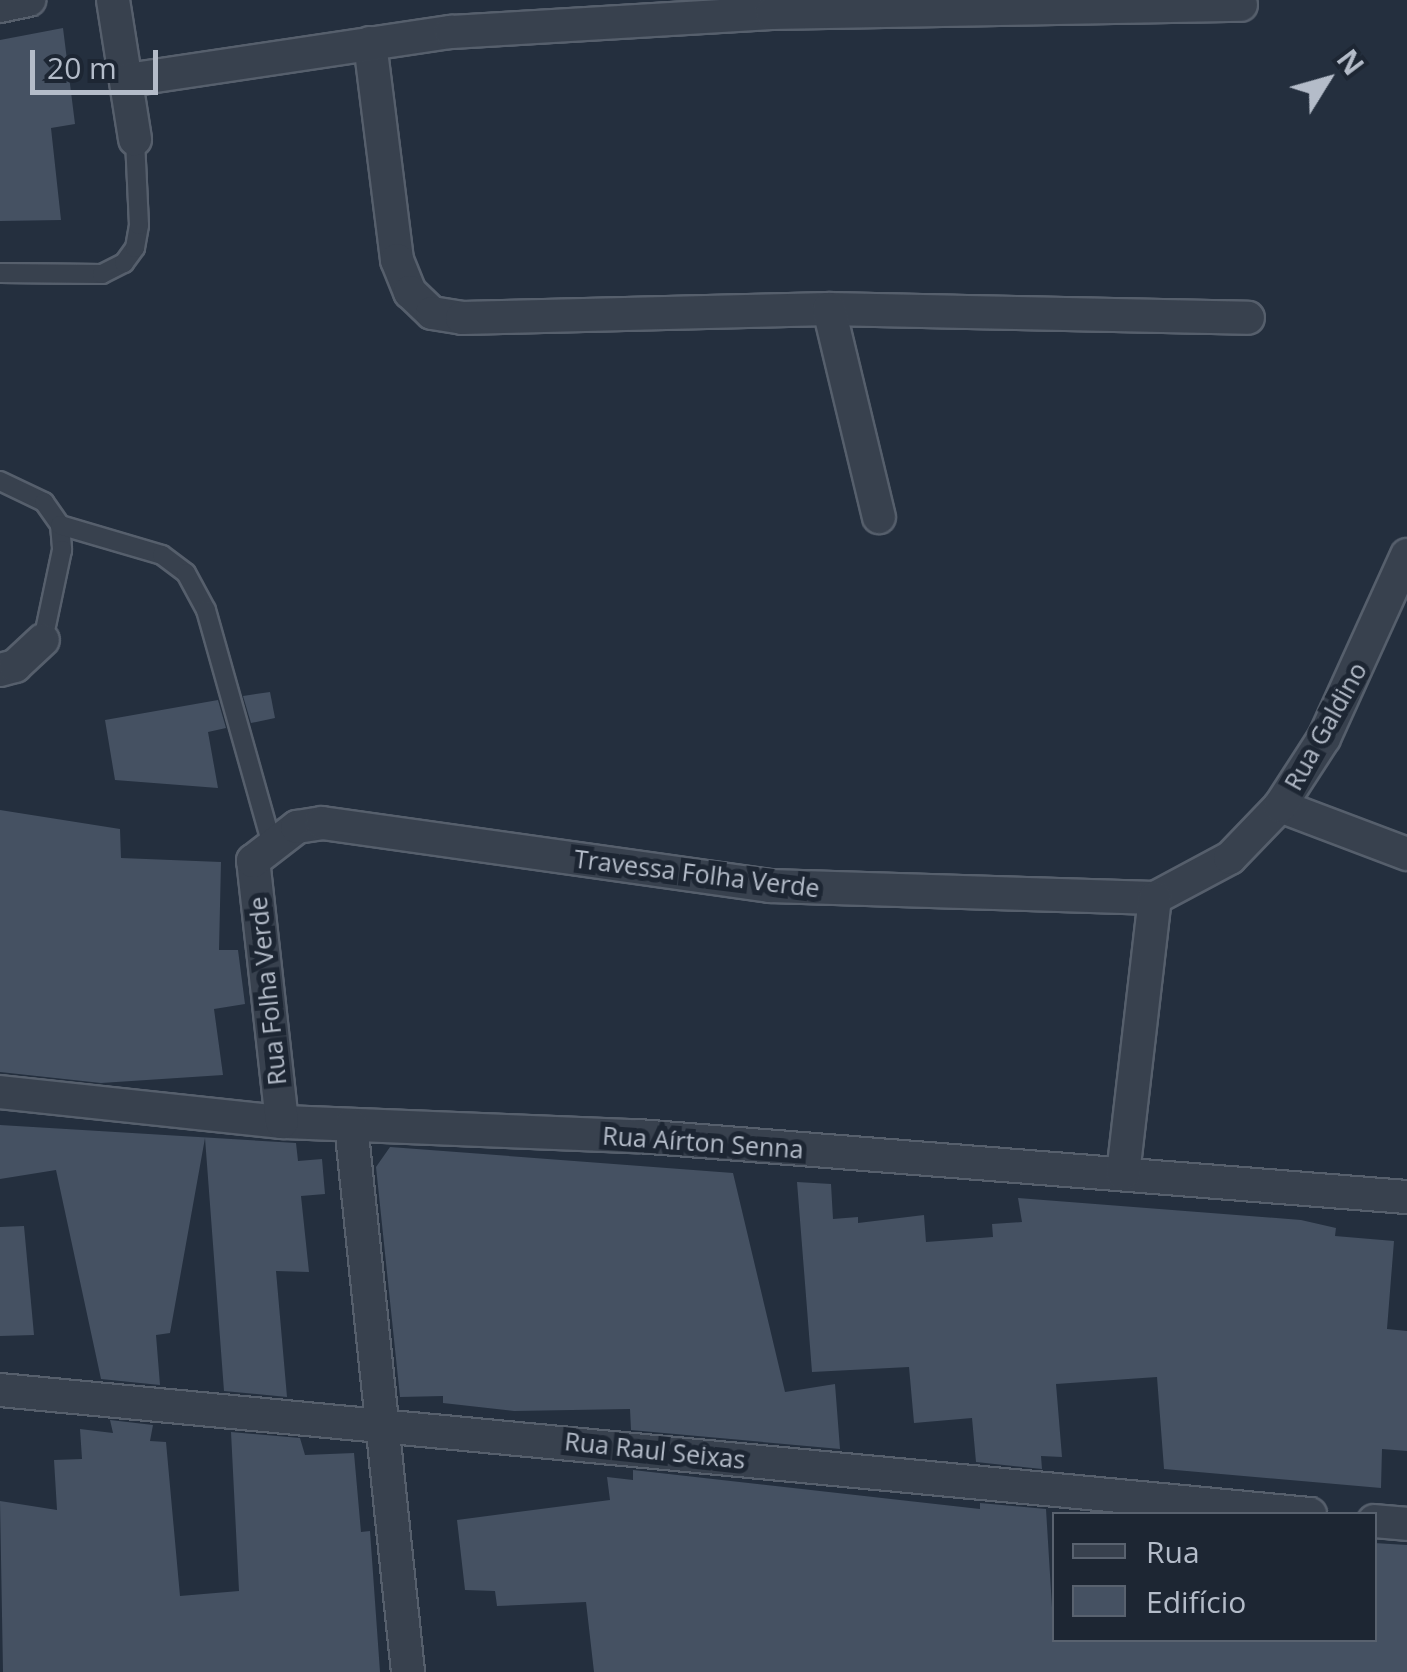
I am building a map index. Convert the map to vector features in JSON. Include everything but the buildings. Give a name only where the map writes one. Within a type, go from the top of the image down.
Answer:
[{"type":"street","points":[[0,6],[29,0]]},
{"type":"street","points":[[112,0],[135,140]]},
{"type":"street","points":[[128,80],[451,32],[772,13],[1240,5]]},
{"type":"street","points":[[370,44],[397,260],[410,292],[432,313],[462,318],[828,308],[1248,318]]},
{"type":"street","points":[[828,308],[879,517]]},
{"type":"street","name":"Rua Galdino","points":[[1155,898],[1230,858],[1280,806],[1324,738],[1407,556]]},
{"type":"street","points":[[0,670],[15,666],[43,640]]},
{"type":"street","points":[[1280,806],[1407,854]]},
{"type":"street","name":"Travessa Folha Verde","points":[[262,851],[322,823],[770,886],[1155,898]]},
{"type":"street","name":"Rua Folha Verde","points":[[262,851],[282,1122]]},
{"type":"street","points":[[1123,1174],[1155,898]]},
{"type":"street","name":"Rua Aírton Senna","points":[[0,1092],[282,1122],[638,1136],[1407,1196]]},
{"type":"street","points":[[352,1125],[408,1672]]},
{"type":"street","name":"Rua Raul Seixas","points":[[0,1390],[383,1422],[1290,1512]]},
{"type":"street","points":[[1377,1521],[1407,1524]]},
{"type":"lane","points":[[0,273],[102,274],[124,263],[135,248],[139,225],[135,140]]},
{"type":"lane","points":[[0,481],[44,502],[60,525],[62,550],[43,640]]},
{"type":"lane","points":[[60,525],[162,556],[186,573],[206,610],[262,851]]}]
